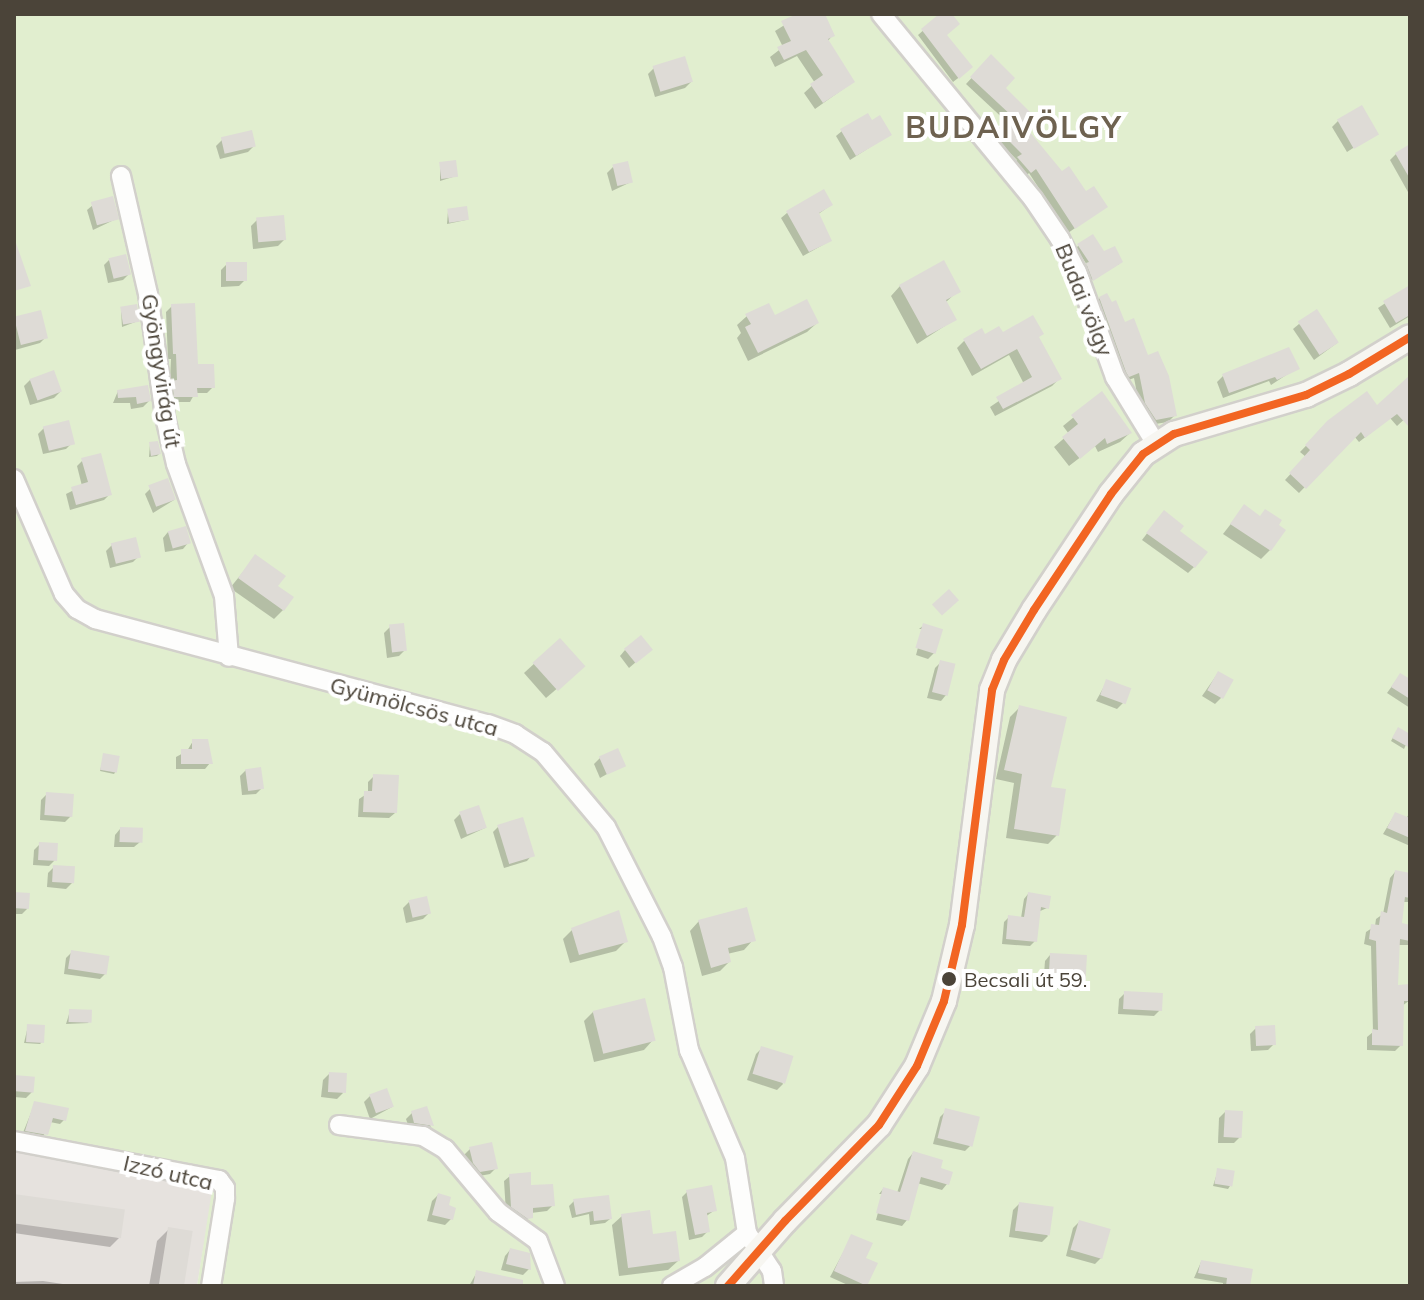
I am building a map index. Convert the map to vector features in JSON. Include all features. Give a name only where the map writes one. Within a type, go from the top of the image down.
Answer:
[{"type":"main road","points":[[728,1286],[753,1241],[869,1137],[897,1102],[914,1073],[944,1001],[959,939],[992,690],[1004,660],[1051,584],[1131,468],[1156,444],[1183,431],[1306,395],[1349,374],[1410,337]]},
{"type":"street","name":"Budai völgy","points":[[881,14],[1033,199],[1060,239],[1077,272],[1115,377],[1156,444]]},
{"type":"street","name":"Gyöngyvirág út","points":[[121,176],[148,294],[165,417],[176,464],[224,596],[229,657]]},
{"type":"street","name":"Gyümölcsös utca","points":[[14,479],[64,594],[77,609],[95,619],[488,724],[515,734],[543,752],[606,827],[662,937],[673,967],[689,1050],[735,1158],[753,1241],[772,1271],[774,1286]]},
{"type":"street","points":[[339,1125],[423,1136],[445,1149],[498,1212],[538,1241],[555,1286]]},
{"type":"street","name":"Izzó utca","points":[[14,1141],[219,1180],[225,1188],[225,1199],[211,1286]]},
{"type":"street","points":[[672,1286],[753,1241]]},
{"type":"shaded area","points":[[14,1149],[213,1190],[197,1286],[14,1286]]},
{"type":"green space","points":[[14,14],[1410,14],[1410,1286],[197,1286],[212,1190],[14,1149]]},
{"type":"building","points":[[797,14],[825,14],[835,36],[828,39],[855,82],[823,103],[810,84],[823,75],[806,50],[784,60],[777,47],[791,41],[781,21]]},
{"type":"building","points":[[939,14],[952,14],[960,24],[947,35],[973,67],[959,79],[921,29]]},
{"type":"building","points":[[991,54],[1015,78],[1006,88],[1039,121],[1029,131],[1062,171],[1069,166],[1086,191],[1094,186],[1108,207],[1075,229],[1036,169],[1031,173],[1017,157],[1022,154],[999,131],[1013,117],[970,77]]},
{"type":"building","points":[[685,56],[693,82],[660,92],[652,66]]},
{"type":"building","points":[[1362,105],[1379,134],[1354,149],[1337,120]]},
{"type":"building","points":[[868,113],[872,120],[880,115],[892,135],[856,156],[840,129]]},
{"type":"building","points":[[252,130],[256,147],[225,154],[221,137]]},
{"type":"building","points":[[1410,144],[1410,179],[1395,153]]},
{"type":"building","points":[[456,160],[458,177],[441,179],[439,162]]},
{"type":"building","points":[[628,161],[633,182],[617,186],[612,165]]},
{"type":"building","points":[[824,189],[833,205],[819,213],[832,241],[809,252],[786,211]]},
{"type":"building","points":[[113,196],[119,219],[97,225],[91,202]]},
{"type":"building","points":[[467,206],[469,220],[449,223],[447,209]]},
{"type":"building","points":[[284,215],[286,240],[258,242],[256,217]]},
{"type":"building","points":[[1093,234],[1104,251],[1115,246],[1123,262],[1093,281],[1086,263],[1089,262],[1077,244]]},
{"type":"building","points":[[14,244],[31,286],[14,291]]},
{"type":"building","points":[[126,254],[131,274],[114,279],[109,258]]},
{"type":"building","points":[[944,260],[961,292],[946,300],[957,320],[927,336],[899,285]]},
{"type":"building","points":[[226,262],[247,262],[247,281],[226,281]]},
{"type":"building","points":[[1410,285],[1410,315],[1396,323],[1383,301]]},
{"type":"building","points":[[1107,293],[1112,302],[1116,300],[1125,322],[1134,318],[1148,355],[1158,351],[1169,376],[1177,416],[1156,420],[1145,403],[1139,373],[1129,377],[1126,372],[1099,297]]},
{"type":"building","points":[[807,299],[819,323],[758,353],[745,327],[751,324],[745,314],[769,303],[775,315]]},
{"type":"building","points":[[195,303],[198,364],[214,364],[215,388],[197,388],[198,397],[174,397],[172,381],[177,380],[171,304]]},
{"type":"building","points":[[137,304],[140,322],[123,324],[120,307]]},
{"type":"building","points":[[1317,309],[1339,343],[1319,355],[1298,322]]},
{"type":"building","points":[[41,310],[48,338],[21,345],[14,317]]},
{"type":"building","points":[[1033,315],[1044,334],[1039,337],[1062,379],[1003,409],[996,397],[1032,377],[1017,349],[981,369],[963,339],[982,328],[985,334],[999,326],[1003,332]]},
{"type":"building","points":[[1289,347],[1300,369],[1277,380],[1275,377],[1229,393],[1222,374]]},
{"type":"building","points":[[54,370],[62,392],[37,401],[30,379]]},
{"type":"building","points":[[1410,375],[1410,428],[1397,414],[1365,438],[1361,432],[1306,489],[1289,473],[1310,450],[1305,445],[1327,421],[1367,391],[1377,405]]},
{"type":"building","points":[[148,385],[151,401],[137,404],[136,397],[118,398],[117,390]]},
{"type":"building","points":[[1102,391],[1132,433],[1107,444],[1105,438],[1080,459],[1062,437],[1078,424],[1071,415]]},
{"type":"building","points":[[69,420],[75,444],[49,451],[43,427]]},
{"type":"building","points":[[158,441],[161,454],[151,456],[149,442]]},
{"type":"building","points":[[101,453],[112,495],[76,505],[71,487],[88,482],[81,458]]},
{"type":"building","points":[[168,478],[176,500],[156,507],[148,485]]},
{"type":"building","points":[[1244,504],[1260,516],[1265,509],[1282,520],[1279,525],[1286,530],[1271,551],[1230,524]]},
{"type":"building","points":[[1164,510],[1184,526],[1180,531],[1208,552],[1195,568],[1146,533]]},
{"type":"building","points":[[186,526],[191,543],[173,549],[168,531]]},
{"type":"building","points":[[136,537],[141,557],[116,564],[111,543]]},
{"type":"building","points":[[255,554],[286,576],[278,586],[294,597],[284,611],[238,578]]},
{"type":"building","points":[[949,589],[959,600],[942,616],[932,604]]},
{"type":"building","points":[[404,623],[407,651],[392,652],[389,625]]},
{"type":"building","points":[[923,623],[943,629],[935,654],[915,648]]},
{"type":"building","points":[[641,635],[653,650],[636,664],[624,649]]},
{"type":"building","points":[[560,638],[585,666],[558,691],[533,663]]},
{"type":"building","points":[[940,660],[956,664],[948,696],[932,692]]},
{"type":"building","points":[[1218,671],[1234,680],[1223,699],[1207,690]]},
{"type":"building","points":[[1400,673],[1410,679],[1410,699],[1391,687]]},
{"type":"building","points":[[1106,679],[1131,688],[1126,704],[1100,695]]},
{"type":"building","points":[[1019,705],[1067,717],[1051,787],[1066,789],[1059,836],[1014,829],[1022,774],[1004,770]]},
{"type":"building","points":[[1398,727],[1410,734],[1410,748],[1392,738]]},
{"type":"building","points":[[192,739],[208,739],[213,764],[181,764],[181,749],[192,749]]},
{"type":"building","points":[[618,748],[626,766],[607,775],[599,757]]},
{"type":"building","points":[[103,753],[120,756],[117,773],[100,770]]},
{"type":"building","points":[[261,767],[264,789],[248,791],[245,769]]},
{"type":"building","points":[[373,774],[399,775],[397,813],[363,812],[364,791],[372,791]]},
{"type":"building","points":[[46,792],[74,794],[72,817],[44,815]]},
{"type":"building","points":[[479,805],[487,828],[467,835],[459,812]]},
{"type":"building","points":[[1395,812],[1410,818],[1410,838],[1387,828]]},
{"type":"building","points":[[523,817],[535,856],[509,864],[497,825]]},
{"type":"building","points":[[120,827],[143,828],[142,843],[119,842]]},
{"type":"building","points":[[39,842],[58,843],[57,861],[38,860]]},
{"type":"building","points":[[53,865],[75,866],[74,883],[52,882]]},
{"type":"building","points":[[1395,870],[1410,873],[1410,898],[1405,897],[1402,923],[1410,925],[1410,941],[1400,939],[1398,985],[1410,984],[1410,1001],[1404,1001],[1403,1046],[1372,1045],[1372,1029],[1378,1030],[1376,941],[1369,939],[1371,924],[1379,925],[1381,911],[1387,913]]},
{"type":"building","points":[[14,892],[30,893],[29,909],[14,908]]},
{"type":"building","points":[[1028,892],[1051,896],[1049,909],[1041,907],[1037,942],[1006,939],[1008,915],[1024,917]]},
{"type":"building","points":[[427,896],[431,914],[413,918],[408,900]]},
{"type":"building","points":[[747,907],[756,941],[728,948],[731,962],[711,968],[698,920]]},
{"type":"building","points":[[619,910],[628,942],[579,955],[571,928]]},
{"type":"building","points":[[71,950],[110,956],[107,975],[68,969]]},
{"type":"building","points":[[1050,953],[1087,955],[1085,984],[1048,982]]},
{"type":"building","points":[[1124,991],[1163,993],[1162,1011],[1123,1009]]},
{"type":"building","points":[[645,998],[656,1041],[603,1054],[593,1011]]},
{"type":"building","points":[[69,1009],[92,1010],[92,1023],[69,1022]]},
{"type":"building","points":[[27,1024],[45,1025],[44,1043],[26,1042]]},
{"type":"building","points":[[1275,1025],[1276,1045],[1256,1046],[1255,1026]]},
{"type":"building","points":[[761,1046],[794,1056],[785,1084],[753,1074]]},
{"type":"building","points":[[329,1072],[347,1073],[346,1093],[328,1092]]},
{"type":"building","points":[[14,1075],[35,1077],[34,1093],[14,1091]]},
{"type":"building","points":[[387,1088],[394,1107],[376,1113],[369,1094]]},
{"type":"building","points":[[34,1101],[69,1108],[66,1121],[53,1118],[48,1135],[25,1131]]},
{"type":"building","points":[[427,1106],[434,1126],[414,1123],[411,1111]]},
{"type":"building","points":[[945,1108],[980,1117],[972,1147],[938,1138]]},
{"type":"building","points":[[1225,1110],[1243,1111],[1242,1138],[1224,1137]]},
{"type":"building","points":[[492,1142],[498,1169],[480,1172],[473,1163],[469,1147]]},
{"type":"building","points":[[913,1151],[943,1160],[941,1168],[953,1172],[949,1185],[921,1177],[909,1221],[876,1213],[883,1187],[900,1192]]},
{"type":"building","points":[[1217,1168],[1235,1171],[1232,1187],[1214,1184]]},
{"type":"building","points":[[531,1172],[531,1185],[553,1184],[555,1206],[533,1208],[533,1218],[528,1219],[511,1207],[509,1174]]},
{"type":"building","points":[[712,1185],[717,1211],[707,1213],[710,1232],[695,1235],[686,1190]]},
{"type":"building","points":[[438,1193],[451,1197],[449,1205],[456,1208],[453,1220],[432,1215]]},
{"type":"building","points":[[14,1194],[125,1210],[121,1238],[14,1223]]},
{"type":"building","points":[[609,1195],[612,1219],[594,1221],[593,1211],[576,1215],[573,1199]]},
{"type":"building","points":[[1019,1202],[1054,1207],[1050,1236],[1015,1231]]},
{"type":"building","points":[[650,1210],[653,1234],[676,1231],[680,1261],[628,1268],[621,1214]]},
{"type":"building","points":[[1079,1220],[1111,1229],[1102,1259],[1070,1250]]},
{"type":"building","points":[[168,1227],[193,1231],[184,1286],[159,1286]]},
{"type":"building","points":[[851,1234],[873,1243],[866,1258],[878,1263],[867,1286],[834,1271]]},
{"type":"building","points":[[510,1248],[530,1253],[531,1270],[506,1264]]},
{"type":"building","points":[[1201,1260],[1253,1269],[1250,1286],[1226,1286],[1227,1278],[1198,1273]]},
{"type":"building","points":[[476,1270],[523,1280],[523,1286],[473,1286]]},
{"type":"transit line","points":[[728,1286],[785,1221],[879,1125],[917,1066],[944,1001],[962,925],[992,690],[1004,660],[1034,610],[1111,494],[1143,454],[1174,434],[1306,395],[1349,374],[1410,337]]},
{"type":"place","name":"Becsali út 59.","points":[[949,979]]},
{"type":"district","name":"BUDAIVÖLGY","points":[[1014,127]]}]
